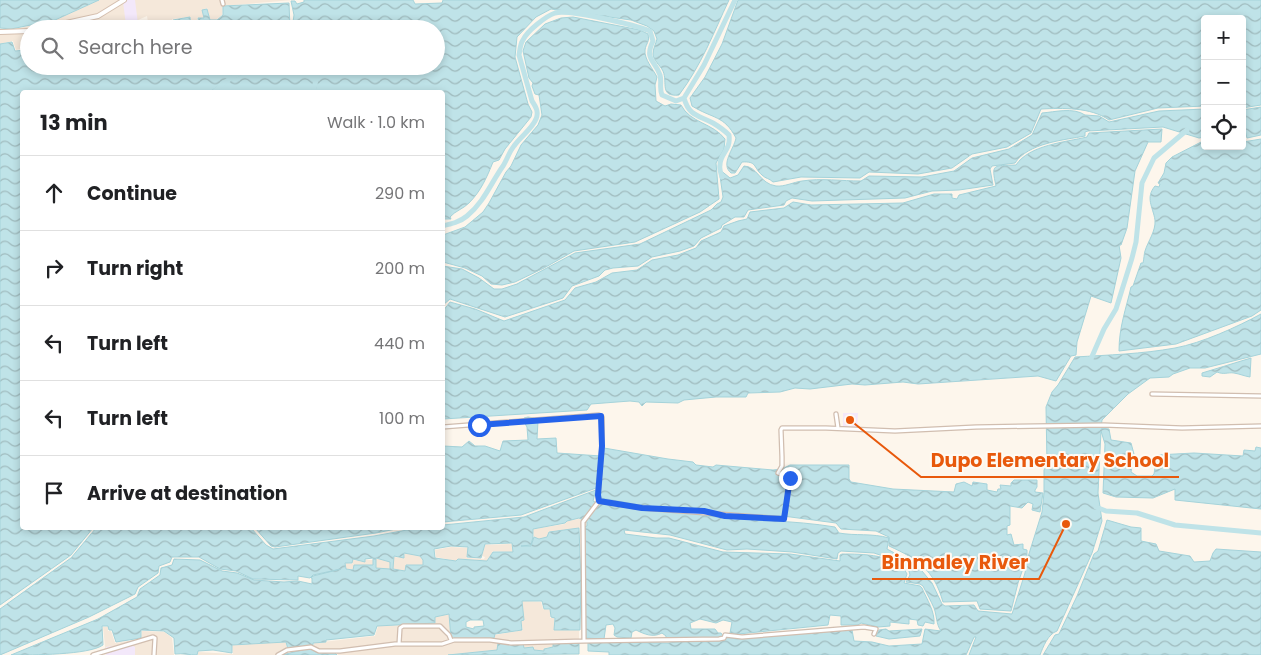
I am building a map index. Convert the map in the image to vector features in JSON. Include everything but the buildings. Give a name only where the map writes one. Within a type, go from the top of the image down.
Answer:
[{"type":"street","points":[[80,20],[98,16],[124,0]]},
{"type":"street","points":[[0,32],[20,31]]},
{"type":"street","points":[[1152,394],[1261,396]]},
{"type":"street","points":[[836,414],[838,428]]},
{"type":"street","points":[[445,427],[601,416],[602,446],[598,502],[584,521],[584,641]]},
{"type":"street","points":[[598,502],[642,508],[704,511],[725,516],[784,519],[790,480],[789,477],[778,473],[782,466],[781,429],[838,428],[895,431],[1104,425],[1182,428],[1261,426]]},
{"type":"street","points":[[399,644],[400,628],[403,626],[440,626],[449,634],[451,640]]},
{"type":"street","points":[[278,655],[288,650],[311,647],[318,651],[326,651],[399,644],[442,644],[451,640],[490,640],[511,643],[719,639],[724,638],[725,635],[742,636],[864,627],[876,628],[874,634]]},
{"type":"street","points":[[93,655],[153,637],[155,638],[154,655]]},
{"type":"shaded area","points":[[99,0],[293,0],[223,6],[222,15],[216,20],[210,20],[207,8],[202,10],[204,18],[197,18],[197,20],[190,20],[190,17],[172,20],[148,20],[147,16],[138,20],[56,20]]},
{"type":"shaded area","points":[[125,0],[135,0],[138,20],[125,20],[123,2]]},
{"type":"shaded area","points":[[20,28],[20,49],[16,50],[13,41],[0,44],[0,29]]},
{"type":"shaded area","points":[[843,413],[858,413],[857,427],[843,427]]},
{"type":"shaded area","points":[[579,519],[587,521],[587,526],[572,530],[549,531],[547,537],[539,539],[534,537],[533,529],[565,524],[566,521]]},
{"type":"shaded area","points":[[512,544],[513,552],[493,551],[488,561],[458,559],[456,561],[436,557],[435,550],[451,547],[468,548],[467,558],[484,559],[485,557],[482,556],[485,545]]},
{"type":"shaded area","points":[[405,553],[420,556],[423,560],[423,565],[406,565],[405,571],[393,569],[394,557],[404,558]]},
{"type":"shaded area","points":[[376,558],[390,562],[390,570],[376,568]]},
{"type":"shaded area","points":[[353,560],[365,562],[365,560],[373,560],[373,565],[354,565],[353,570],[346,569],[346,563],[352,564]]},
{"type":"shaded area","points":[[522,601],[541,602],[543,609],[550,610],[550,618],[554,618],[554,630],[579,630],[579,643],[553,643],[553,647],[544,648],[544,651],[534,650],[533,647],[524,648],[523,642],[498,643],[497,650],[447,655],[338,655],[335,651],[314,651],[314,643],[375,636],[378,626],[435,624],[435,617],[449,614],[451,639],[494,638],[495,635],[523,630],[521,621],[524,620]]},
{"type":"shaded area","points":[[103,627],[108,627],[108,631],[111,631],[115,643],[141,639],[142,631],[165,632],[172,638],[174,655],[106,655]]},
{"type":"shaded area","points":[[286,642],[288,653],[280,655],[198,655],[198,652],[233,654],[232,645]]},
{"type":"shaded area","points":[[129,644],[135,647],[135,655],[106,655],[106,647]]},
{"type":"water","points":[[0,0],[99,0],[55,20],[20,20],[20,27],[0,28]]},
{"type":"water","points":[[304,0],[413,0],[415,4],[442,3],[443,0],[729,0],[701,60],[679,95],[669,94],[666,91],[663,71],[653,56],[657,39],[654,31],[647,26],[631,20],[551,9],[536,17],[517,37],[515,57],[532,112],[531,117],[505,149],[499,160],[493,162],[477,194],[467,205],[452,215],[451,219],[445,219],[445,90],[315,90],[318,75],[445,75],[445,20],[293,20],[291,1],[295,1],[297,4],[304,2]]},
{"type":"water","points":[[738,0],[1261,0],[1261,105],[1246,107],[1246,15],[1201,15],[1201,106],[1158,108],[1109,120],[1085,111],[1041,109],[1031,133],[1007,147],[972,154],[952,168],[918,174],[869,172],[860,178],[801,177],[773,182],[763,176],[750,162],[742,162],[735,173],[731,173],[728,169],[727,161],[736,138],[732,131],[722,121],[692,106],[690,98],[705,77],[722,44]]},
{"type":"water","points":[[289,3],[290,20],[217,20],[223,15],[223,6]]},
{"type":"water","points":[[207,9],[210,20],[198,20],[198,18],[204,18],[202,10]]},
{"type":"water","points":[[190,17],[190,20],[173,20]]},
{"type":"water","points":[[573,17],[640,30],[648,34],[649,39],[645,53],[657,77],[655,85],[656,101],[665,106],[671,104],[681,105],[690,116],[714,129],[725,139],[724,149],[716,163],[719,199],[700,212],[635,242],[574,251],[515,282],[502,285],[491,284],[482,276],[465,268],[445,263],[445,234],[465,227],[483,212],[511,166],[521,145],[538,125],[542,115],[539,95],[535,94],[532,86],[533,83],[529,78],[523,51],[526,42],[545,24],[561,18]]},
{"type":"water","points":[[12,42],[15,51],[20,51],[20,75],[233,75],[213,90],[20,90],[20,530],[91,530],[71,555],[0,605],[0,44]]},
{"type":"water","points":[[240,75],[316,75],[312,90],[218,90]]},
{"type":"water","points":[[1261,107],[1261,135],[1247,138],[1246,109]]},
{"type":"water","points":[[1201,109],[1201,138],[1163,127],[1088,131],[1085,132],[1085,136],[1037,147],[1021,156],[1015,163],[992,166],[990,169],[993,185],[959,190],[932,191],[905,198],[812,201],[792,198],[786,201],[784,205],[748,210],[744,217],[735,217],[722,225],[721,228],[701,238],[694,246],[652,257],[638,266],[605,270],[599,276],[572,286],[563,298],[505,317],[450,299],[445,303],[445,266],[462,269],[494,289],[502,289],[517,284],[575,253],[640,244],[711,210],[721,202],[723,197],[719,169],[730,178],[738,175],[744,166],[748,167],[766,182],[776,186],[809,180],[861,181],[869,176],[922,177],[954,171],[972,158],[1009,149],[1032,135],[1042,113],[1075,111],[1085,115],[1099,116],[1109,122],[1159,111]]},
{"type":"water","points":[[1162,129],[1161,142],[1148,142],[1135,171],[1127,228],[1121,245],[1119,245],[1121,258],[1111,303],[1091,296],[1077,342],[1076,355],[1071,356],[1056,381],[1038,376],[918,384],[903,382],[865,385],[852,384],[810,389],[795,388],[780,392],[748,393],[746,397],[716,397],[684,400],[678,403],[646,402],[642,406],[639,402],[630,401],[591,404],[587,410],[445,419],[445,308],[450,302],[475,309],[504,321],[565,300],[575,288],[596,282],[612,273],[637,270],[652,260],[678,255],[696,248],[701,241],[721,232],[724,226],[747,219],[750,212],[784,208],[793,202],[811,205],[903,203],[934,194],[952,194],[952,198],[957,199],[959,195],[996,186],[994,170],[998,166],[1016,165],[1030,153],[1048,145],[1087,137],[1089,133]]},
{"type":"water","points":[[1261,139],[1261,310],[1252,316],[1176,344],[1119,351],[1121,326],[1131,287],[1141,263],[1143,263],[1145,251],[1154,228],[1155,220],[1150,203],[1150,195],[1155,186],[1159,187],[1160,184],[1158,183],[1164,173],[1166,163],[1172,157],[1201,142],[1201,150],[1246,150],[1246,142]]},
{"type":"water","points":[[1261,314],[1261,354],[1205,368],[1190,368],[1169,377],[1150,378],[1128,394],[1102,420],[1101,428],[1109,429],[1111,440],[1131,443],[1134,454],[1131,472],[1137,476],[1152,476],[1154,474],[1157,455],[1194,453],[1243,456],[1244,450],[1255,451],[1256,447],[1261,448],[1261,509],[1175,500],[1175,489],[1153,498],[1116,497],[1103,493],[1105,444],[1101,431],[1098,493],[1102,521],[1092,553],[1057,631],[1048,638],[1040,655],[969,655],[976,637],[974,637],[966,655],[609,655],[609,652],[588,651],[588,642],[668,643],[696,640],[720,641],[728,637],[736,639],[831,630],[852,630],[854,641],[872,642],[889,646],[922,644],[925,629],[941,631],[934,608],[923,586],[906,582],[910,575],[909,571],[895,560],[874,553],[841,551],[838,553],[837,559],[792,552],[747,549],[727,550],[670,535],[624,530],[625,534],[669,538],[723,552],[790,554],[840,561],[840,555],[842,554],[878,556],[896,562],[902,567],[907,574],[904,583],[922,588],[932,610],[934,624],[925,622],[923,626],[918,625],[917,620],[909,619],[909,624],[890,622],[890,626],[878,627],[861,623],[858,625],[841,625],[841,616],[830,615],[828,625],[738,634],[730,633],[732,622],[723,620],[716,623],[700,619],[690,623],[691,629],[715,629],[723,636],[718,638],[666,639],[666,636],[662,633],[652,635],[636,630],[632,632],[631,638],[617,637],[614,635],[615,628],[613,624],[606,625],[604,639],[584,638],[582,528],[587,526],[587,522],[579,518],[565,523],[533,529],[531,545],[521,546],[531,546],[534,537],[539,539],[547,537],[549,532],[579,528],[580,630],[554,630],[555,618],[551,617],[550,609],[544,609],[542,601],[522,601],[524,620],[521,621],[522,630],[495,634],[494,638],[451,639],[449,614],[435,617],[435,623],[377,626],[374,635],[326,640],[326,642],[313,643],[311,646],[288,649],[286,642],[232,645],[232,653],[213,650],[198,651],[197,655],[194,655],[175,654],[174,638],[164,631],[141,630],[141,638],[116,642],[112,630],[109,630],[108,626],[102,626],[103,645],[96,648],[60,654],[11,655],[98,619],[137,597],[140,589],[160,575],[161,568],[172,565],[174,559],[200,560],[222,571],[237,573],[254,580],[298,581],[312,584],[311,578],[313,576],[341,569],[313,575],[310,578],[298,576],[298,580],[253,579],[236,571],[220,569],[199,557],[172,557],[170,562],[159,566],[158,573],[138,587],[135,594],[89,617],[0,655],[0,609],[71,558],[94,530],[253,530],[266,545],[273,549],[407,530],[445,530],[445,525],[524,517],[596,490],[593,501],[597,503],[706,514],[707,516],[723,518],[819,525],[835,527],[839,533],[889,538],[887,549],[917,565],[932,583],[942,604],[945,606],[974,605],[978,611],[1012,614],[1042,512],[1044,470],[1047,465],[1046,407],[1052,392],[1075,357],[1138,353],[1175,348],[1230,329]],"holes":[[[512,543],[513,552],[493,552],[487,561],[458,559],[456,561],[435,558],[434,549],[451,546],[468,547],[467,557],[481,558],[485,544]],[[404,553],[420,556],[423,560],[423,565],[406,565],[405,571],[393,569],[394,556],[404,558]],[[373,558],[373,565],[354,565],[353,570],[346,569],[345,563],[352,563],[353,559],[365,562],[365,559]],[[376,558],[390,562],[390,569],[376,568]],[[470,620],[483,620],[484,626],[474,627],[474,629],[466,627],[466,622]]]},
{"type":"water","points":[[1251,358],[1250,377],[1234,373],[1217,372],[1210,377],[1202,376],[1202,373]]},
{"type":"water","points":[[524,418],[534,418],[534,421],[538,421],[537,439],[556,438],[557,453],[601,456],[604,448],[693,462],[696,465],[773,470],[782,469],[790,465],[849,465],[849,479],[851,482],[893,489],[954,492],[956,484],[964,482],[972,486],[973,482],[987,484],[987,490],[997,492],[998,489],[1001,489],[1000,485],[1011,486],[1014,480],[1037,480],[1035,492],[1043,493],[1040,512],[1032,510],[1033,504],[1028,502],[1022,508],[1010,506],[1010,525],[1007,526],[1007,535],[1011,534],[1014,545],[1023,544],[1023,549],[1027,550],[1027,557],[1011,611],[980,609],[977,601],[943,602],[930,574],[916,561],[889,546],[889,537],[876,531],[841,529],[836,523],[783,516],[711,513],[706,510],[651,507],[599,498],[599,487],[521,515],[445,522],[445,446],[462,447],[469,441],[475,446],[485,446],[500,451],[503,441],[528,440]]},
{"type":"water","points":[[1107,520],[1141,528],[1141,541],[1156,544],[1159,551],[1190,556],[1194,562],[1210,561],[1216,549],[1261,552],[1261,655],[1043,655],[1055,635],[1059,634],[1094,554],[1098,551]]},
{"type":"water","points":[[257,530],[391,530],[275,547],[271,546]]},
{"type":"water","points":[[886,629],[889,631],[922,629],[920,636],[889,639],[876,636],[879,630]]},
{"type":"water","points":[[498,643],[523,643],[524,648],[533,647],[534,650],[544,651],[544,649],[553,647],[553,643],[579,643],[579,654],[448,655],[497,650]]},
{"type":"water","points":[[310,648],[316,652],[334,652],[337,655],[282,655]]},
{"type":"waterway","points":[[722,177],[720,161],[727,148],[729,135],[715,124],[691,112],[684,98],[704,65],[735,0]]},
{"type":"waterway","points":[[445,225],[461,220],[473,211],[487,192],[512,148],[534,123],[537,116],[536,107],[532,101],[519,55],[525,36],[547,17],[555,13],[574,13],[650,31],[653,41],[650,56],[660,75],[662,95],[676,101],[684,98]]},
{"type":"waterway","points":[[216,90],[237,75]]},
{"type":"waterway","points":[[314,90],[317,75]]},
{"type":"waterway","points":[[1090,361],[1104,329],[1116,309],[1132,258],[1136,242],[1142,183],[1154,158],[1187,130]]},
{"type":"waterway","points":[[1096,507],[1106,511],[1137,513],[1175,525],[1261,533]]},
{"type":"place","name":"Dupo Elementary School","points":[[850,420]]},
{"type":"place","name":"Binmaley River","points":[[1066,524]]},
{"type":"route","points":[[479,425],[601,416],[602,446],[599,501],[642,508],[704,511],[725,516],[784,519],[790,478]]}]
